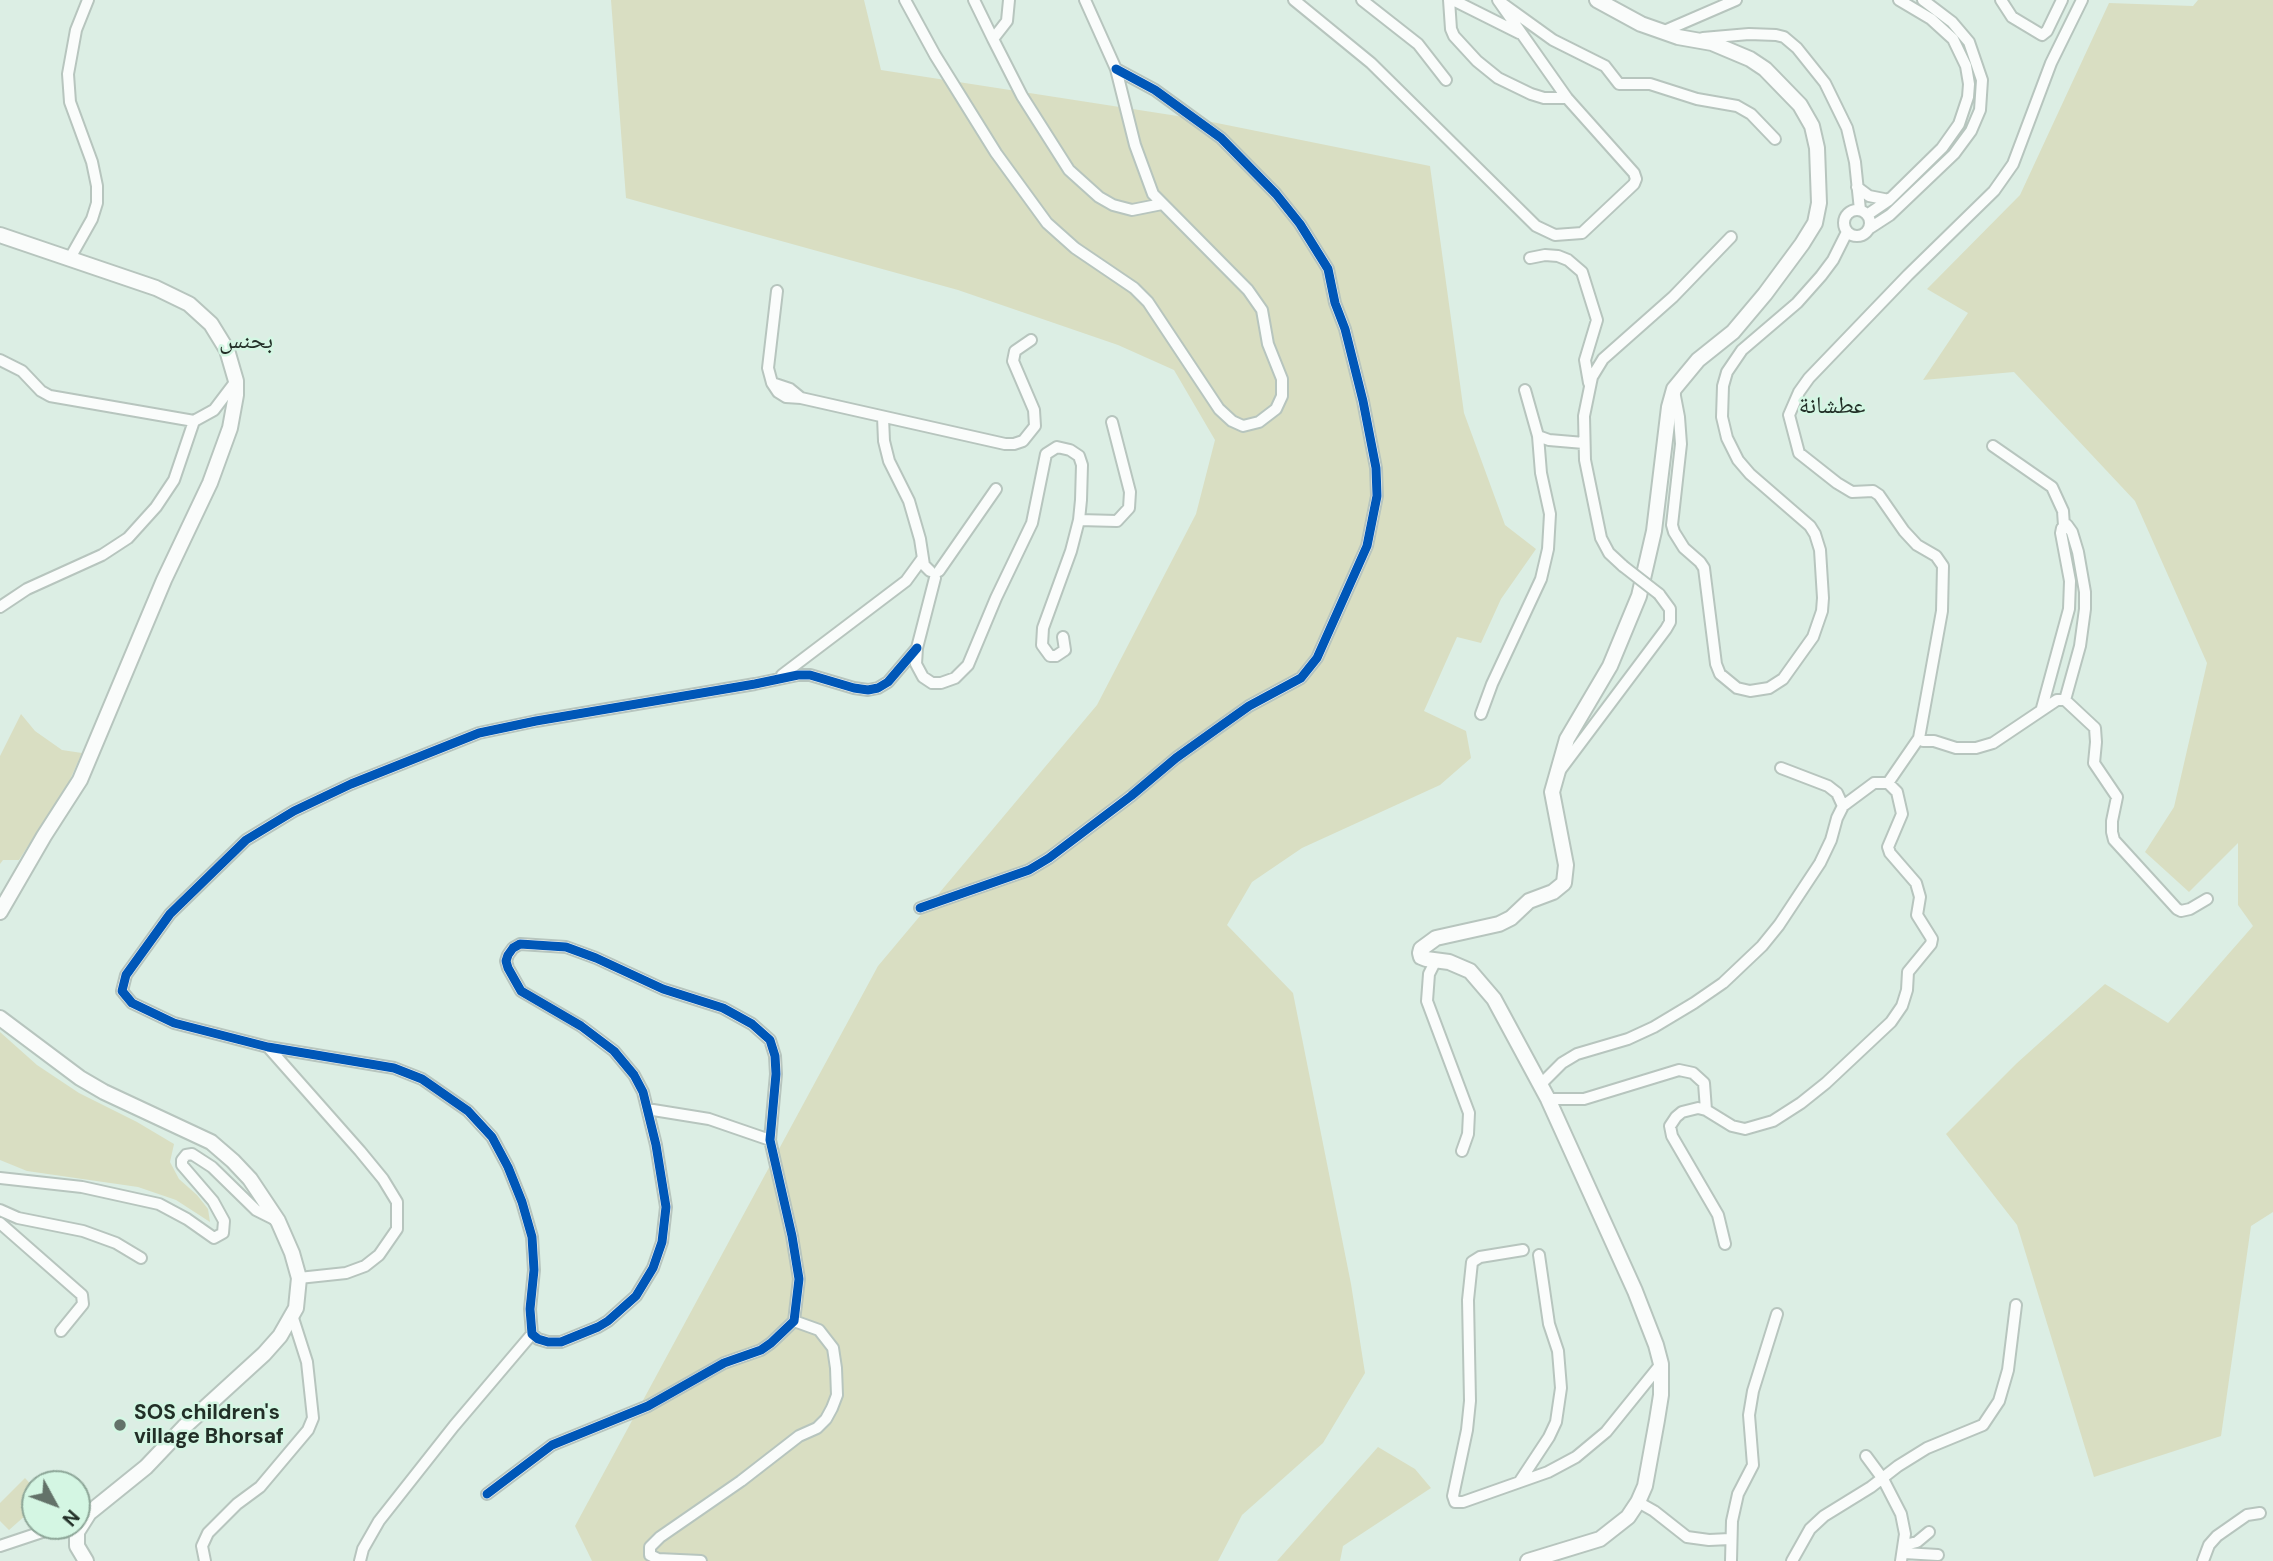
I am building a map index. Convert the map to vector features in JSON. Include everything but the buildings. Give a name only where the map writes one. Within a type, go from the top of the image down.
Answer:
[{"type":"main road","points":[[1528,1561],[1600,1539],[1628,1517],[1645,1486],[1661,1395],[1661,1364],[1635,1291],[1548,1099],[1494,999],[1477,978],[1458,965],[1426,960],[1420,953],[1421,949],[1436,938],[1499,924],[1511,918],[1529,901],[1553,892],[1564,883],[1566,865],[1559,821],[1552,799],[1557,774],[1567,739],[1610,666],[1639,596],[1654,531],[1669,407],[1674,389],[1698,360],[1733,332],[1765,294],[1815,223],[1819,203],[1817,148],[1812,126],[1800,104],[1757,64],[1712,43],[1662,32],[1614,11],[1597,0]]},
{"type":"main road","points":[[0,235],[156,288],[189,304],[211,324],[219,336],[229,357],[236,382],[236,406],[210,483],[164,580],[91,756],[80,780],[0,912]]},
{"type":"main road","points":[[0,1018],[59,1064],[104,1092],[211,1142],[250,1179],[278,1221],[299,1278],[298,1297],[292,1315],[280,1336],[264,1354],[184,1427],[146,1467],[91,1511]]},
{"type":"main road","points":[[77,1540],[77,1546],[86,1561]]},
{"type":"street","points":[[70,258],[92,219],[97,203],[92,162],[70,102],[68,74],[76,30],[88,0]]},
{"type":"street","points":[[905,0],[935,55],[996,153],[1047,223],[1075,248],[1134,288],[1148,302],[1219,410],[1243,426],[1259,422],[1276,409],[1282,396],[1282,379],[1268,344],[1262,310],[1248,290],[1153,194],[1141,163],[1116,69],[1085,0]]},
{"type":"street","points":[[974,0],[1022,96],[1069,170],[1099,197],[1113,205],[1132,210],[1162,204]]},
{"type":"street","points":[[993,39],[1007,21],[1009,0]]},
{"type":"street","points":[[1294,0],[1371,64],[1536,226],[1555,235],[1582,233],[1590,228],[1636,179],[1634,173],[1567,98],[1498,0],[1553,40],[1605,66],[1619,84],[1650,84],[1697,99],[1737,106],[1751,114],[1775,139]]},
{"type":"street","points":[[1362,0],[1418,44],[1446,80]]},
{"type":"street","points":[[1519,33],[1451,0],[1451,29],[1477,61],[1498,78],[1531,94],[1544,98],[1567,98]]},
{"type":"street","points":[[1662,32],[1735,0]]},
{"type":"street","points":[[1833,260],[1847,232],[1844,223],[1848,214],[1889,200],[1931,160],[1953,134],[1965,111],[1969,84],[1966,66],[1953,39],[1931,19],[1899,0]]},
{"type":"street","points":[[1674,389],[1681,444],[1672,525],[1678,541],[1703,565],[1715,656],[1720,674],[1737,688],[1756,690],[1776,685],[1789,672],[1814,637],[1824,598],[1820,550],[1810,526],[1750,474],[1738,460],[1727,438],[1722,417],[1722,394],[1727,372],[1742,350],[1797,303],[1833,260],[1859,236],[1890,215],[1954,154],[1971,131],[1980,110],[1982,80],[1969,42],[1952,22],[1923,0]]},
{"type":"street","points":[[2001,0],[2012,17],[2042,35],[2047,31],[2062,0]]},
{"type":"street","points":[[1888,783],[1919,738],[1942,611],[1943,566],[1936,556],[1917,545],[1904,531],[1880,495],[1872,491],[1852,492],[1799,453],[1789,415],[1809,378],[1994,191],[2013,164],[2051,63],[2082,0]]},
{"type":"street","points":[[1697,39],[1749,34],[1776,35],[1792,42],[1825,83],[1838,106],[1847,128],[1860,212],[1870,228]]},
{"type":"street","points":[[920,908],[1029,870],[1049,858],[1218,728],[1249,706],[1301,678],[1317,658],[1367,546],[1377,496],[1376,468],[1357,376],[1335,303],[1328,269],[1300,224],[1276,194],[1221,138],[1155,90],[1116,69]]},
{"type":"street","points":[[1857,190],[1869,196],[1889,200]]},
{"type":"street","points":[[1847,232],[1859,236]]},
{"type":"street","points":[[1557,774],[1670,622],[1670,609],[1659,594],[1609,553],[1601,538],[1584,443],[1584,416],[1589,386],[1603,359],[1673,297],[1731,237]]},
{"type":"street","points":[[1530,258],[1558,256],[1568,260],[1582,272],[1597,320],[1585,360],[1589,386]]},
{"type":"street","points":[[777,291],[768,368],[772,383],[790,389],[801,398],[1005,444],[1023,441],[1035,426],[1036,418],[1013,356],[1018,348],[1031,340]]},
{"type":"street","points":[[0,360],[22,371],[41,391],[50,396],[194,421],[214,410],[236,382]]},
{"type":"street","points":[[1481,714],[1492,684],[1541,579],[1548,549],[1550,514],[1541,473],[1538,436],[1525,390]]},
{"type":"street","points":[[883,417],[884,440],[889,461],[909,501],[924,565],[935,573]]},
{"type":"street","points":[[0,607],[20,593],[102,555],[128,538],[156,507],[174,480],[194,421]]},
{"type":"street","points":[[1079,520],[1117,521],[1129,508],[1130,492],[1112,422]]},
{"type":"street","points":[[1538,436],[1549,440],[1584,443]]},
{"type":"street","points":[[1993,446],[2052,487],[2063,511],[2062,533],[2070,581],[2069,609],[2042,708]]},
{"type":"street","points":[[996,489],[935,573],[917,648],[918,669],[923,677],[932,683],[941,683],[955,678],[968,665],[1032,523],[1037,508],[1043,460],[1054,448],[1070,450],[1081,460],[1079,520],[1071,551],[1043,628],[1042,645],[1050,656],[1056,656],[1065,650],[1063,637]]},
{"type":"street","points":[[2064,526],[2067,525],[2072,532],[2085,592],[2080,646],[2065,700]]},
{"type":"street","points":[[780,677],[905,581],[922,559]]},
{"type":"street","points":[[360,1561],[363,1549],[379,1521],[454,1426],[532,1334],[530,1309],[534,1270],[529,1224],[508,1167],[483,1125],[454,1099],[407,1072],[303,1051],[268,1047],[174,1023],[132,1003],[122,990],[126,975],[170,914],[246,840],[294,811],[351,784],[479,733],[755,684],[780,677],[810,675],[854,688],[878,688],[887,682],[917,648]]},
{"type":"street","points":[[1919,738],[1956,748],[1976,748],[1993,743],[2042,708],[2065,700]]},
{"type":"street","points":[[2065,700],[2095,728],[2094,763],[2116,797],[2112,821],[2114,840],[2177,909],[2190,909],[2207,898]]},
{"type":"street","points":[[1782,768],[1828,786],[1837,793],[1843,806]]},
{"type":"street","points":[[1541,1084],[1562,1063],[1577,1054],[1628,1039],[1667,1020],[1723,983],[1779,925],[1808,883],[1831,840],[1843,806],[1874,783],[1888,783],[1897,792],[1902,814],[1888,847],[1890,853],[1916,883],[1920,897],[1917,915],[1932,939],[1931,944],[1908,972],[1907,990],[1902,1006],[1891,1022],[1826,1083],[1773,1121],[1745,1129],[1732,1126],[1706,1110],[1694,1108],[1682,1112],[1670,1126],[1672,1136],[1718,1215],[1725,1244]]},
{"type":"street","points":[[487,1494],[552,1444],[648,1406],[724,1363],[761,1350],[794,1321],[799,1279],[770,1140],[775,1097],[775,1056],[770,1040],[752,1024],[723,1008],[663,989],[596,958],[566,947],[520,944],[513,948],[506,961],[521,991],[581,1027],[614,1051],[635,1075],[647,1109],[666,1207],[662,1242],[653,1268],[636,1296],[608,1321],[561,1342],[538,1339],[532,1334]]},
{"type":"street","points":[[1436,960],[1429,974],[1427,1001],[1469,1113],[1468,1134],[1462,1151]]},
{"type":"street","points":[[268,1047],[383,1178],[397,1202],[397,1229],[379,1255],[365,1266],[346,1273],[299,1278]]},
{"type":"street","points":[[1548,1099],[1584,1099],[1679,1070],[1693,1073],[1704,1083],[1706,1110]]},
{"type":"street","points":[[647,1109],[709,1119],[770,1140]]},
{"type":"street","points":[[0,1178],[82,1187],[159,1204],[214,1238],[223,1233],[224,1221],[213,1201],[182,1165],[186,1155],[192,1154],[212,1167],[256,1210],[278,1221]]},
{"type":"street","points":[[0,1210],[18,1218],[83,1231],[116,1243],[141,1258]]},
{"type":"street","points":[[0,1223],[82,1295],[83,1304],[61,1331]]},
{"type":"street","points":[[1523,1250],[1480,1256],[1472,1262],[1468,1300],[1470,1401],[1453,1499],[1455,1502],[1463,1502],[1563,1465],[1590,1447],[1661,1364]]},
{"type":"street","points":[[1520,1481],[1556,1422],[1561,1388],[1558,1351],[1549,1324],[1539,1255]]},
{"type":"street","points":[[1792,1561],[1810,1529],[1824,1516],[1927,1448],[1983,1425],[1999,1401],[2008,1370],[2017,1305]]},
{"type":"street","points":[[1731,1561],[1730,1539],[1738,1494],[1753,1465],[1749,1415],[1753,1391],[1777,1314]]},
{"type":"street","points":[[205,1561],[202,1546],[208,1533],[237,1504],[260,1487],[308,1430],[313,1418],[307,1362],[292,1315]]},
{"type":"street","points":[[701,1561],[658,1559],[650,1555],[650,1547],[799,1436],[817,1428],[832,1408],[837,1395],[833,1348],[819,1331],[794,1321]]},
{"type":"street","points":[[1866,1456],[1883,1479],[1901,1514],[1903,1553]]},
{"type":"street","points":[[1638,1502],[1687,1537],[1730,1539]]},
{"type":"street","points":[[2203,1561],[2209,1545],[2217,1536],[2247,1515],[2260,1513]]},
{"type":"street","points":[[1903,1553],[1929,1532]]},
{"type":"street","points":[[0,1546],[21,1539]]},
{"type":"street","points":[[1903,1553],[1938,1555]]},
{"type":"green space","points":[[611,0],[864,0],[881,70],[1197,119],[1430,166],[1464,413],[1505,525],[1536,549],[1501,599],[1481,643],[1457,637],[1424,711],[1466,731],[1471,758],[1440,785],[1302,848],[1252,882],[1227,925],[1293,993],[1351,1284],[1365,1373],[1323,1443],[1242,1515],[1218,1561],[592,1561],[575,1526],[878,966],[1097,705],[1196,514],[1215,440],[1174,370],[1118,345],[958,290],[626,198]]},
{"type":"green space","points":[[2198,0],[2273,0],[2273,1212],[2251,1226],[2221,1436],[2094,1477],[2017,1225],[1946,1134],[2017,1063],[2105,984],[2168,1023],[2253,926],[2238,905],[2238,843],[2189,892],[2145,852],[2174,807],[2207,663],[2135,501],[2014,372],[1923,380],[1968,313],[1927,289],[2020,195],[2109,3],[2193,6]]},
{"type":"green space","points":[[21,714],[35,731],[62,750],[82,753],[68,784],[19,860],[3,860],[0,864],[0,756]]},
{"type":"green space","points":[[0,1032],[37,1065],[79,1093],[174,1144],[170,1162],[179,1179],[208,1209],[210,1222],[176,1200],[138,1187],[27,1171],[0,1160]]},
{"type":"green space","points":[[1378,1447],[1415,1469],[1431,1488],[1343,1546],[1340,1561],[1277,1561]]},
{"type":"green space","points":[[21,1482],[21,1519],[9,1530],[0,1521],[0,1503]]},
{"type":"cycle path","points":[[920,908],[1029,870],[1049,858],[1176,758],[1249,706],[1301,678],[1317,658],[1367,546],[1377,496],[1376,468],[1363,401],[1328,269],[1300,224],[1276,194],[1221,138],[1155,90],[1116,69]]},
{"type":"cycle path","points":[[487,1494],[552,1445],[648,1406],[724,1363],[761,1350],[794,1321],[799,1279],[770,1140],[776,1074],[775,1056],[770,1040],[752,1024],[723,1008],[663,989],[566,947],[520,944],[513,948],[506,961],[521,991],[581,1026],[614,1051],[634,1075],[643,1092],[656,1145],[666,1207],[662,1242],[653,1268],[636,1296],[598,1327],[561,1342],[548,1342],[532,1334],[532,1237],[522,1202],[492,1137],[468,1111],[422,1079],[394,1068],[268,1047],[174,1023],[132,1003],[122,991],[126,975],[170,914],[246,840],[294,811],[351,784],[479,733],[536,721],[798,675],[810,675],[854,688],[878,688],[888,682],[917,648]]},
{"type":"place","name":"SOS children's village Bhorsaf","points":[[120,1425]]},
{"type":"district","name":"بحنس","points":[[246,342]]},
{"type":"district","name":"عطشانة","points":[[1832,407]]}]
